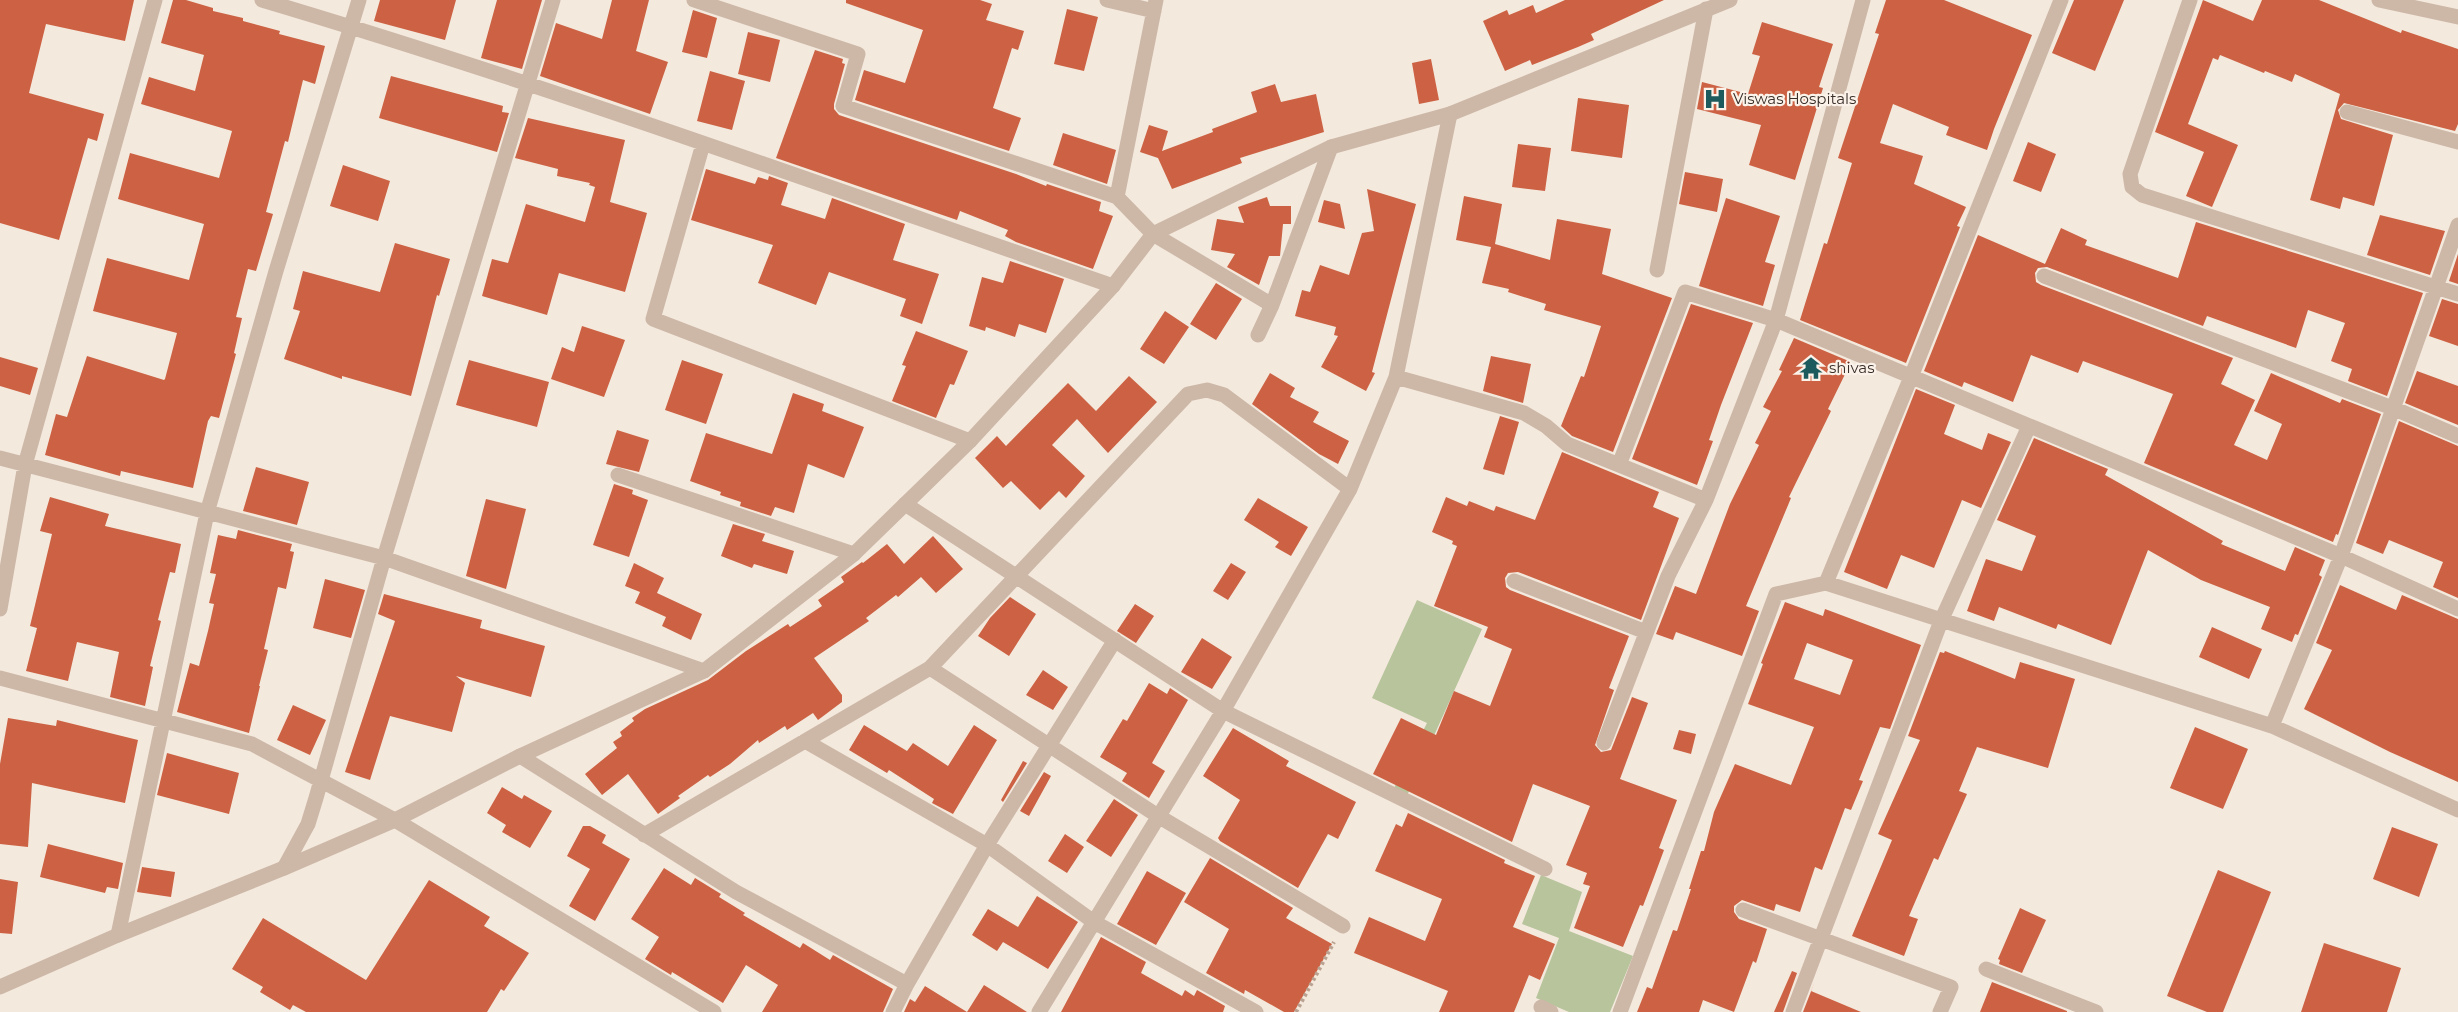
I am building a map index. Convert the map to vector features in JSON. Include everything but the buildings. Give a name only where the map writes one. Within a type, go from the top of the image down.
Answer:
[{"type":"street","points":[[0,609],[24,465],[155,0]]},
{"type":"street","points":[[262,0],[351,26],[528,85],[1113,286]]},
{"type":"street","points":[[118,934],[207,513],[276,272],[359,0]]},
{"type":"street","points":[[284,868],[308,824],[384,558],[554,0]]},
{"type":"street","points":[[694,0],[858,54],[843,106],[1117,197],[1154,234],[1272,305]]},
{"type":"street","points":[[1107,0],[1155,6],[1117,197]]},
{"type":"street","points":[[0,987],[118,934],[284,868],[395,820],[520,756],[704,671],[854,554],[970,441],[1113,286],[1154,234],[1331,147],[1450,114],[1730,0]]},
{"type":"street","points":[[1604,742],[1668,576],[1706,500],[1776,320],[1863,0]]},
{"type":"street","points":[[1826,583],[1911,377],[2061,0]]},
{"type":"street","points":[[2190,0],[2130,174],[2132,188],[2142,195],[2458,294]]},
{"type":"street","points":[[2379,0],[2458,17]]},
{"type":"street","points":[[1658,270],[1706,9]]},
{"type":"street","points":[[2347,112],[2458,142]]},
{"type":"street","points":[[1039,1012],[1223,711],[1350,489],[1396,377],[1450,114]]},
{"type":"street","points":[[703,144],[653,319],[970,441]]},
{"type":"street","points":[[1258,335],[1272,305],[1331,147]]},
{"type":"street","points":[[2272,726],[2342,556],[2458,225]]},
{"type":"street","points":[[2044,276],[2395,409],[2458,436]]},
{"type":"street","points":[[1619,465],[1685,292],[1776,320],[2342,556],[2458,609]]},
{"type":"street","points":[[1396,377],[1524,413],[1546,426],[1567,444],[1706,500]]},
{"type":"street","points":[[644,835],[930,668],[1188,394],[1208,390],[1224,395],[1350,489]]},
{"type":"street","points":[[1793,1012],[1941,621],[2029,426]]},
{"type":"street","points":[[0,458],[384,558],[704,671]]},
{"type":"street","points":[[618,475],[854,554]]},
{"type":"street","points":[[905,504],[1223,711],[1545,869]]},
{"type":"street","points":[[1514,581],[1646,632]]},
{"type":"street","points":[[1620,1012],[1776,594],[1826,583],[2272,726],[2458,810]]},
{"type":"street","points":[[893,1012],[987,845],[1114,640]]},
{"type":"street","points":[[930,668],[1158,816],[1343,926]]},
{"type":"street","points":[[0,678],[252,744],[395,820],[714,1012]]},
{"type":"street","points":[[805,741],[987,845],[1094,922],[1256,1012]]},
{"type":"street","points":[[520,756],[736,892],[907,984]]},
{"type":"street","points":[[1743,910],[1951,987],[1940,1012]]},
{"type":"street","points":[[1986,969],[2096,1012]]},
{"type":"path","points":[[1296,1012],[1343,926]]},
{"type":"green space","points":[[1417,600],[1482,629],[1405,800],[1391,794],[1427,723],[1372,698]]},
{"type":"green space","points":[[1541,875],[1582,892],[1569,931],[1633,956],[1610,1012],[1569,1012],[1536,998],[1559,938],[1522,924]]},
{"type":"place","name":"Viswas Hospitals","points":[[1715,99]]},
{"type":"place","name":"shivas","points":[[1811,368]]}]
